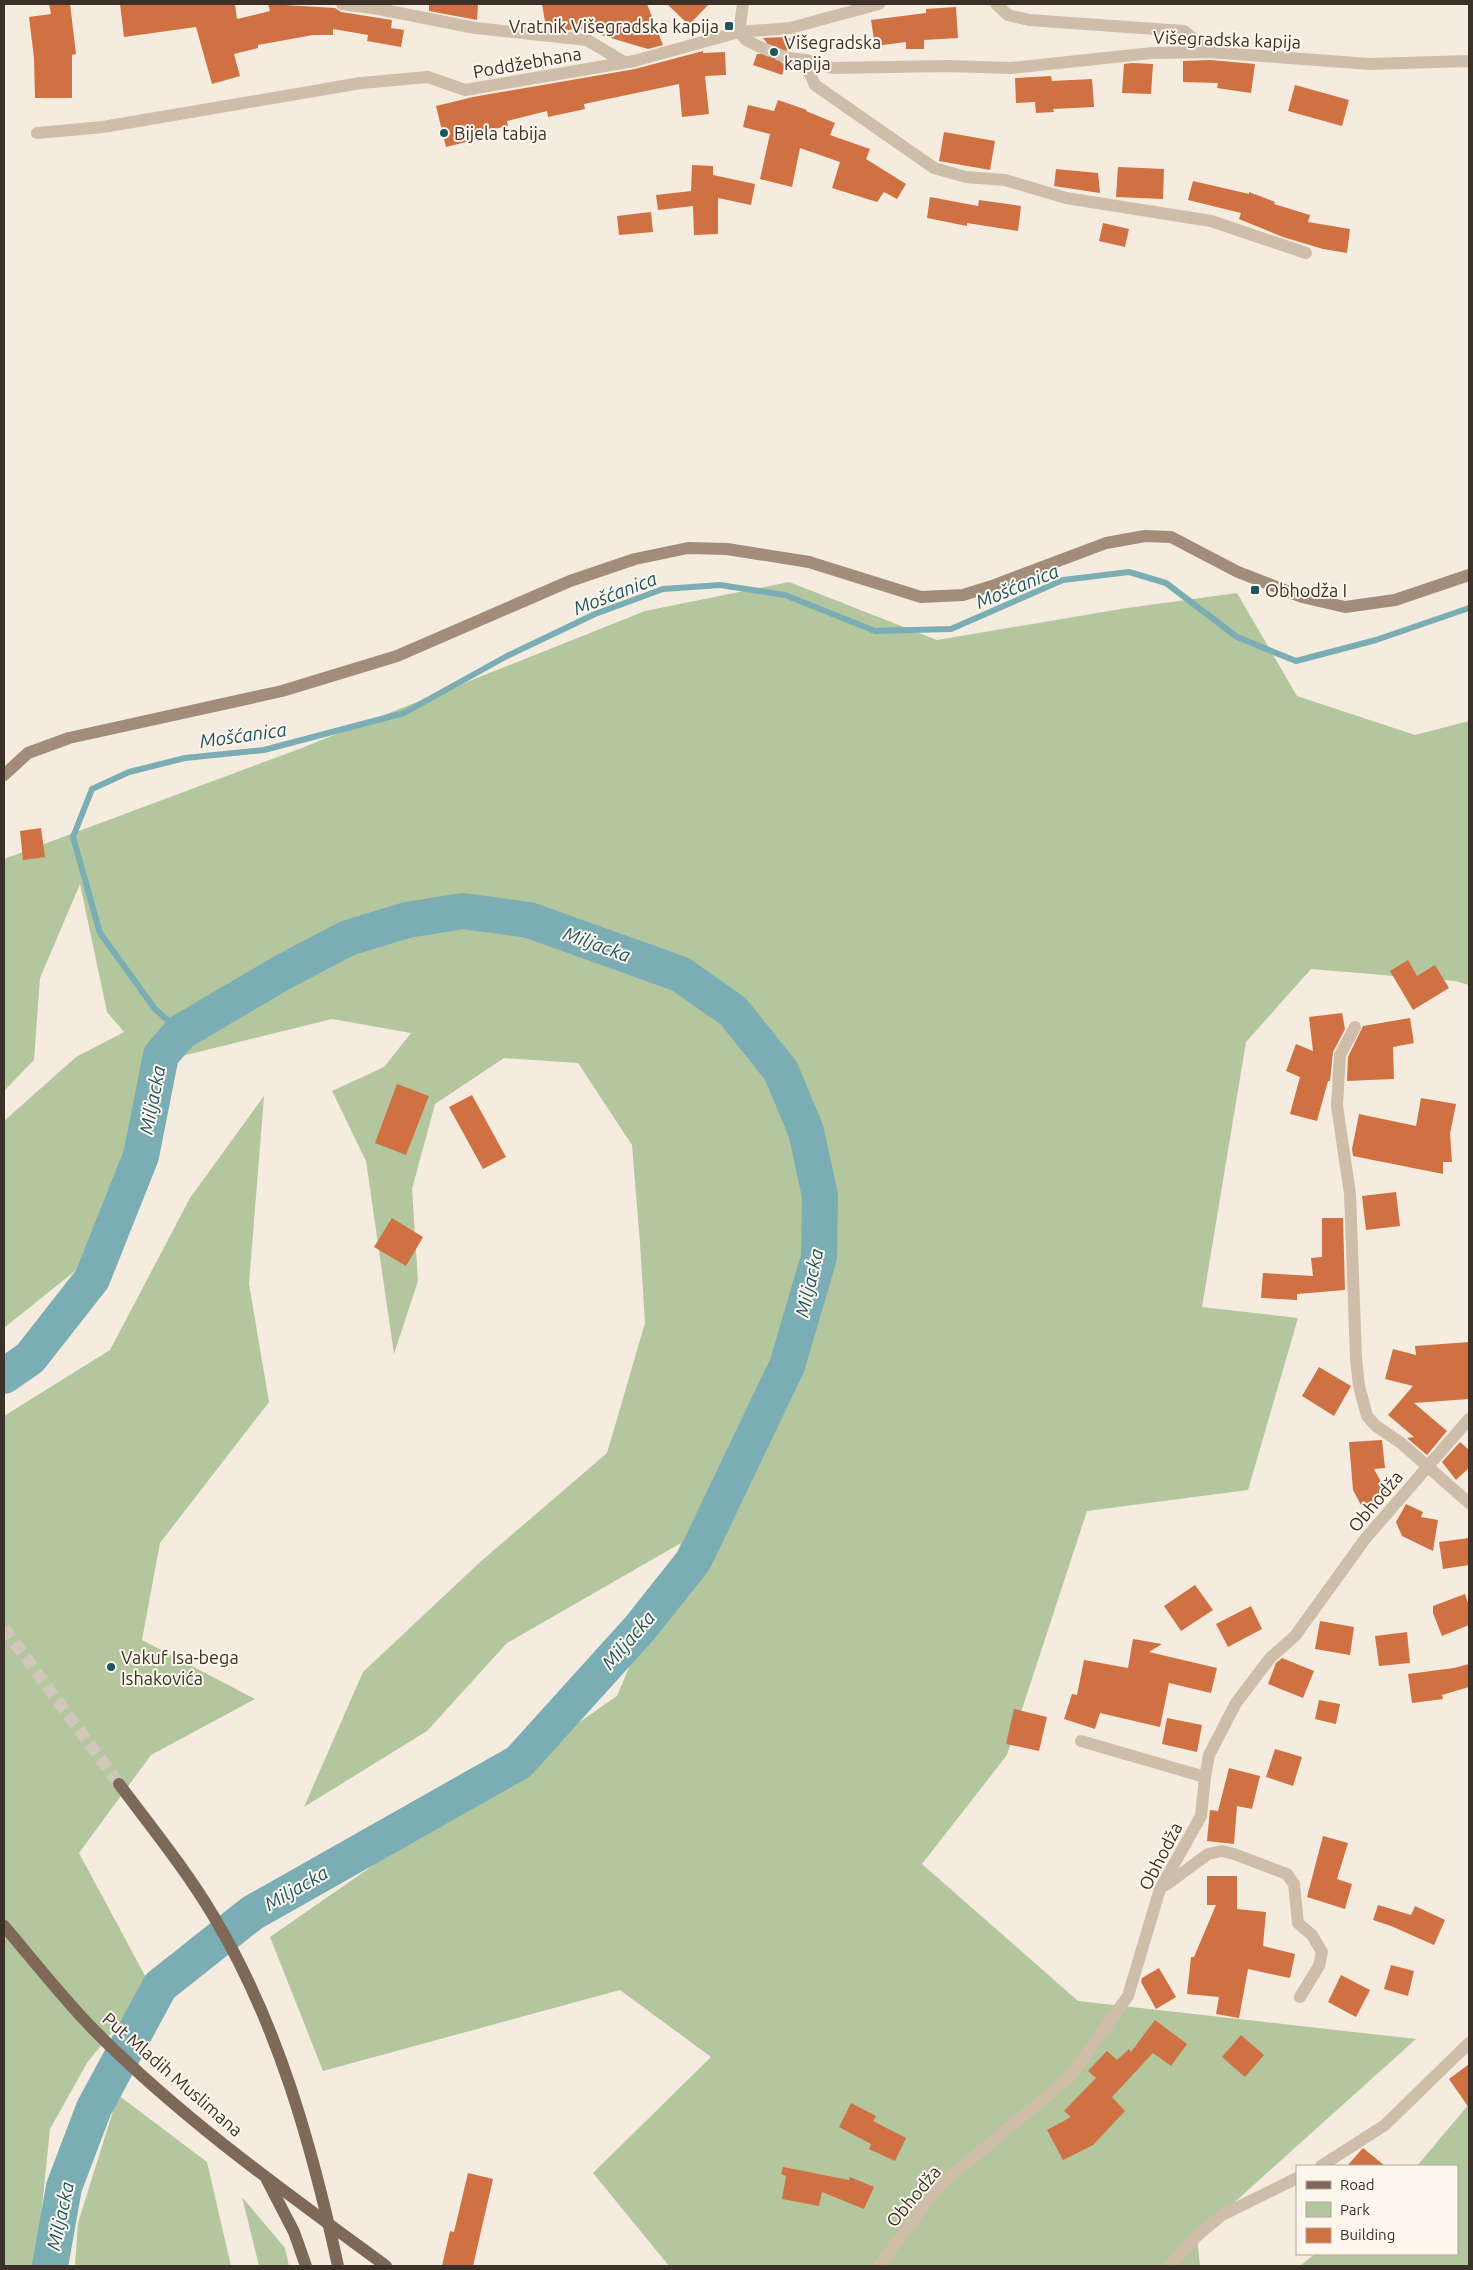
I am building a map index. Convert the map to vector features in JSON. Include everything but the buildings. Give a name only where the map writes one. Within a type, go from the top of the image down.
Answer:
[{"type":"main road","points":[[4,775],[28,753],[69,738],[282,690],[397,656],[570,581],[635,559],[688,548],[727,549],[809,562],[921,597],[963,594],[992,586],[1106,543],[1145,536],[1170,537],[1238,572],[1302,597],[1345,607],[1395,600],[1469,575]]},
{"type":"main road","points":[[119,1784],[148,1821],[198,1892],[231,1947],[264,2016],[295,2100],[338,2266]]},
{"type":"main road","name":"Put Mladih Muslimana","points":[[4,1926],[47,1978],[93,2028],[150,2083],[264,2176],[386,2266]]},
{"type":"main road","points":[[264,2176],[294,2232],[306,2266]]},
{"type":"street","points":[[342,4],[379,9],[475,28],[586,40],[624,62]]},
{"type":"street","points":[[743,4],[739,32],[746,40],[760,47]]},
{"type":"street","name":"Poddžebhana","points":[[38,133],[103,127],[360,83],[428,77],[466,90],[634,61],[739,32],[790,28],[879,4]]},
{"type":"street","points":[[996,4],[1008,14],[1029,20],[1184,31],[1210,52]]},
{"type":"street","name":"Višegradska kapija","points":[[788,58],[806,60],[833,68],[948,66],[1011,68],[1152,53],[1210,52],[1369,64],[1469,60]]},
{"type":"street","points":[[806,60],[808,70],[815,84],[934,168],[966,177],[1005,180],[1066,198],[1210,221],[1306,253]]},
{"type":"street","name":"Obhodža","points":[[1355,1027],[1340,1055],[1337,1106],[1350,1194],[1356,1358],[1359,1386],[1367,1416],[1376,1426],[1401,1443],[1469,1503]]},
{"type":"street","name":"Obhodža","points":[[879,2266],[940,2186],[1070,2077],[1128,1996],[1160,1889],[1201,1816],[1204,1777],[1209,1756],[1236,1703],[1271,1657],[1294,1636],[1365,1539],[1469,1419]]},
{"type":"street","points":[[1081,1741],[1204,1777]]},
{"type":"street","points":[[1160,1889],[1208,1854],[1222,1851],[1287,1874],[1294,1884],[1298,1923],[1312,1935],[1322,1952],[1319,1966],[1300,1997]]},
{"type":"street","points":[[1323,2165],[1385,2125],[1469,2043]]},
{"type":"street","points":[[1169,2266],[1197,2236],[1222,2215],[1296,2178]]},
{"type":"green space","points":[[789,582],[937,640],[1127,608],[1237,593],[1297,696],[1415,735],[1469,721],[1469,985],[1455,981],[1311,969],[1246,1042],[1202,1307],[1298,1318],[1248,1490],[1087,1511],[1007,1755],[922,1864],[1078,2001],[1416,2039],[1197,2236],[1200,2266],[669,2266],[593,2173],[711,2057],[620,1990],[323,2071],[270,1937],[617,1696],[681,1543],[507,1643],[427,1731],[304,1807],[363,1672],[479,1563],[607,1453],[645,1323],[640,1243],[632,1145],[578,1063],[504,1058],[435,1104],[412,1189],[418,1281],[394,1354],[366,1161],[332,1091],[384,1067],[411,1033],[332,1019],[170,1059],[85,1263],[4,1328],[4,1121],[76,1057],[124,1032],[107,1012],[80,884],[40,978],[34,1060],[4,1091],[4,859],[299,749],[645,611]]},
{"type":"green space","points":[[264,1096],[249,1284],[269,1402],[160,1543],[142,1640],[255,1699],[151,1755],[79,1853],[150,1985],[87,2063],[50,2129],[36,2266],[4,2266],[4,1416],[110,1350],[190,1198]]},
{"type":"green space","points":[[118,2095],[207,2162],[231,2266],[75,2266],[78,2223]]},
{"type":"green space","points":[[1469,2104],[1469,2266],[1300,2266],[1314,2255],[1458,2255],[1458,2165],[1418,2165]]},
{"type":"green space","points":[[242,2197],[285,2248],[289,2266],[259,2266]]},
{"type":"waterway","name":"Mošćanica","points":[[181,1032],[155,1009],[100,933],[73,837],[92,789],[129,772],[185,758],[264,750],[404,713],[507,656],[595,614],[663,589],[720,585],[785,595],[875,631],[951,629],[1063,580],[1129,572],[1166,583],[1237,637],[1296,661],[1376,640],[1469,608]]},
{"type":"waterway","name":"Miljacka","points":[[4,1376],[30,1358],[92,1279],[141,1156],[161,1055],[181,1032],[283,972],[348,938],[407,920],[463,911],[529,920],[680,974],[733,1011],[781,1071],[806,1131],[820,1196],[819,1257],[787,1366],[694,1560],[640,1628],[519,1762],[252,1913],[160,1986],[94,2108],[64,2187],[50,2266]]},
{"type":"tunnel","points":[[760,47],[788,58]]},
{"type":"tunnel","points":[[4,1628],[119,1784]]},
{"type":"place","name":"Vratnik Višegradska kapija","points":[[729,26]]},
{"type":"place","name":"Višegradska kapija","points":[[774,52]]},
{"type":"place","name":"Bijela tabija","points":[[444,133]]},
{"type":"place","name":"Obhodža I","points":[[1255,590]]},
{"type":"place","name":"Vakuf Isa-bega Ishakovića","points":[[111,1667]]}]
